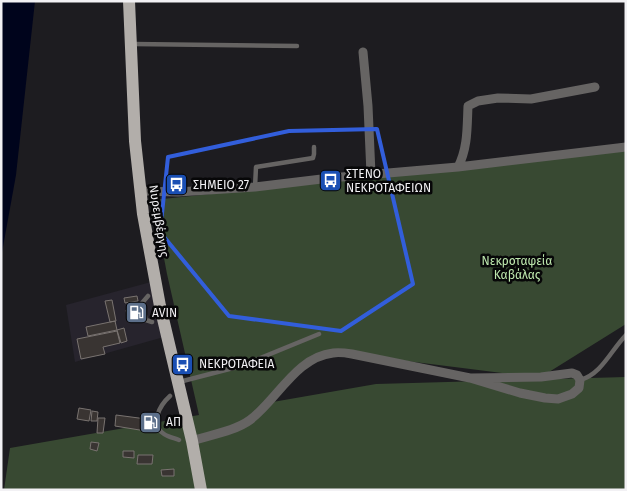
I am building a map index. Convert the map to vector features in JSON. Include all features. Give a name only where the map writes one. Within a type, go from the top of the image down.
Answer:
[{"type":"main road","name":"Νυρεμβέργης","points":[[129,1],[135,141],[140,191],[158,296],[178,382],[186,440],[201,490]]},
{"type":"street","points":[[362,52],[368,106],[372,174]]},
{"type":"street","points":[[458,167],[463,157],[466,139],[468,106],[478,101],[498,98],[531,99],[595,87]]},
{"type":"street","points":[[140,191],[178,192],[255,187],[330,178],[458,167],[626,147]]},
{"type":"street","points":[[186,440],[237,427],[250,420],[268,403],[288,379],[304,365],[318,356],[333,353],[352,354],[470,378],[545,398],[558,398],[572,394],[579,388],[580,380],[577,375],[572,374],[542,377],[470,378]]},
{"type":"lane","points":[[131,44],[297,46]]},
{"type":"lane","points":[[255,187],[256,167],[313,158],[314,148]]},
{"type":"lane","points":[[148,296],[142,303],[146,320],[152,322]]},
{"type":"lane","points":[[178,382],[242,366],[319,334]]},
{"type":"lane","points":[[580,380],[598,371],[618,343],[626,336]]},
{"type":"lane","points":[[170,396],[159,409],[157,424],[166,435],[186,440]]},
{"type":"highlighted area","points":[[377,129],[413,284],[341,331],[229,316],[160,232],[168,157],[289,131]]},
{"type":"shaded area","points":[[151,282],[164,337],[75,362],[66,305]]},
{"type":"green space","name":"Νεκροταφεία Καβάλας","points":[[626,151],[626,324],[549,372],[527,376],[343,353],[317,354],[267,403],[376,384],[626,377],[626,490],[4,490],[10,448],[199,415],[167,274],[153,200]]},
{"type":"water","points":[[1,1],[35,1],[16,175],[1,258]]},
{"type":"building","points":[[137,296],[138,301],[125,303],[124,298]]},
{"type":"building","points":[[112,300],[116,321],[110,322],[105,301]]},
{"type":"building","points":[[142,306],[144,317],[128,321],[126,310]]},
{"type":"building","points":[[115,321],[117,330],[88,336],[86,327]]},
{"type":"building","points":[[124,328],[127,341],[121,343],[117,330]]},
{"type":"building","points":[[117,331],[120,343],[103,347],[105,354],[81,359],[77,339]]},
{"type":"building","points":[[79,408],[91,410],[89,421],[77,419]]},
{"type":"building","points":[[92,411],[98,412],[97,421],[91,421]]},
{"type":"building","points":[[116,415],[154,420],[152,432],[115,426]]},
{"type":"building","points":[[98,418],[105,418],[103,433],[97,433]]},
{"type":"building","points":[[91,442],[99,443],[97,451],[90,449]]},
{"type":"building","points":[[123,451],[134,451],[134,458],[123,457]]},
{"type":"building","points":[[138,455],[153,455],[152,464],[137,464]]},
{"type":"building","points":[[174,469],[174,476],[162,476],[161,470]]},
{"type":"place","name":"ΣΤΕΝΟ ΝΕΚΡΟΤΑΦΕΙΩΝ","points":[[330,181]]},
{"type":"place","name":"ΣΗΜΕΙΟ 27","points":[[177,185]]},
{"type":"place","name":"AVIN","points":[[136,313]]},
{"type":"place","name":"ΝΕΚΡΟΤΑΦΕΙΑ","points":[[183,364]]},
{"type":"place","name":"ΑΠ","points":[[150,422]]}]
